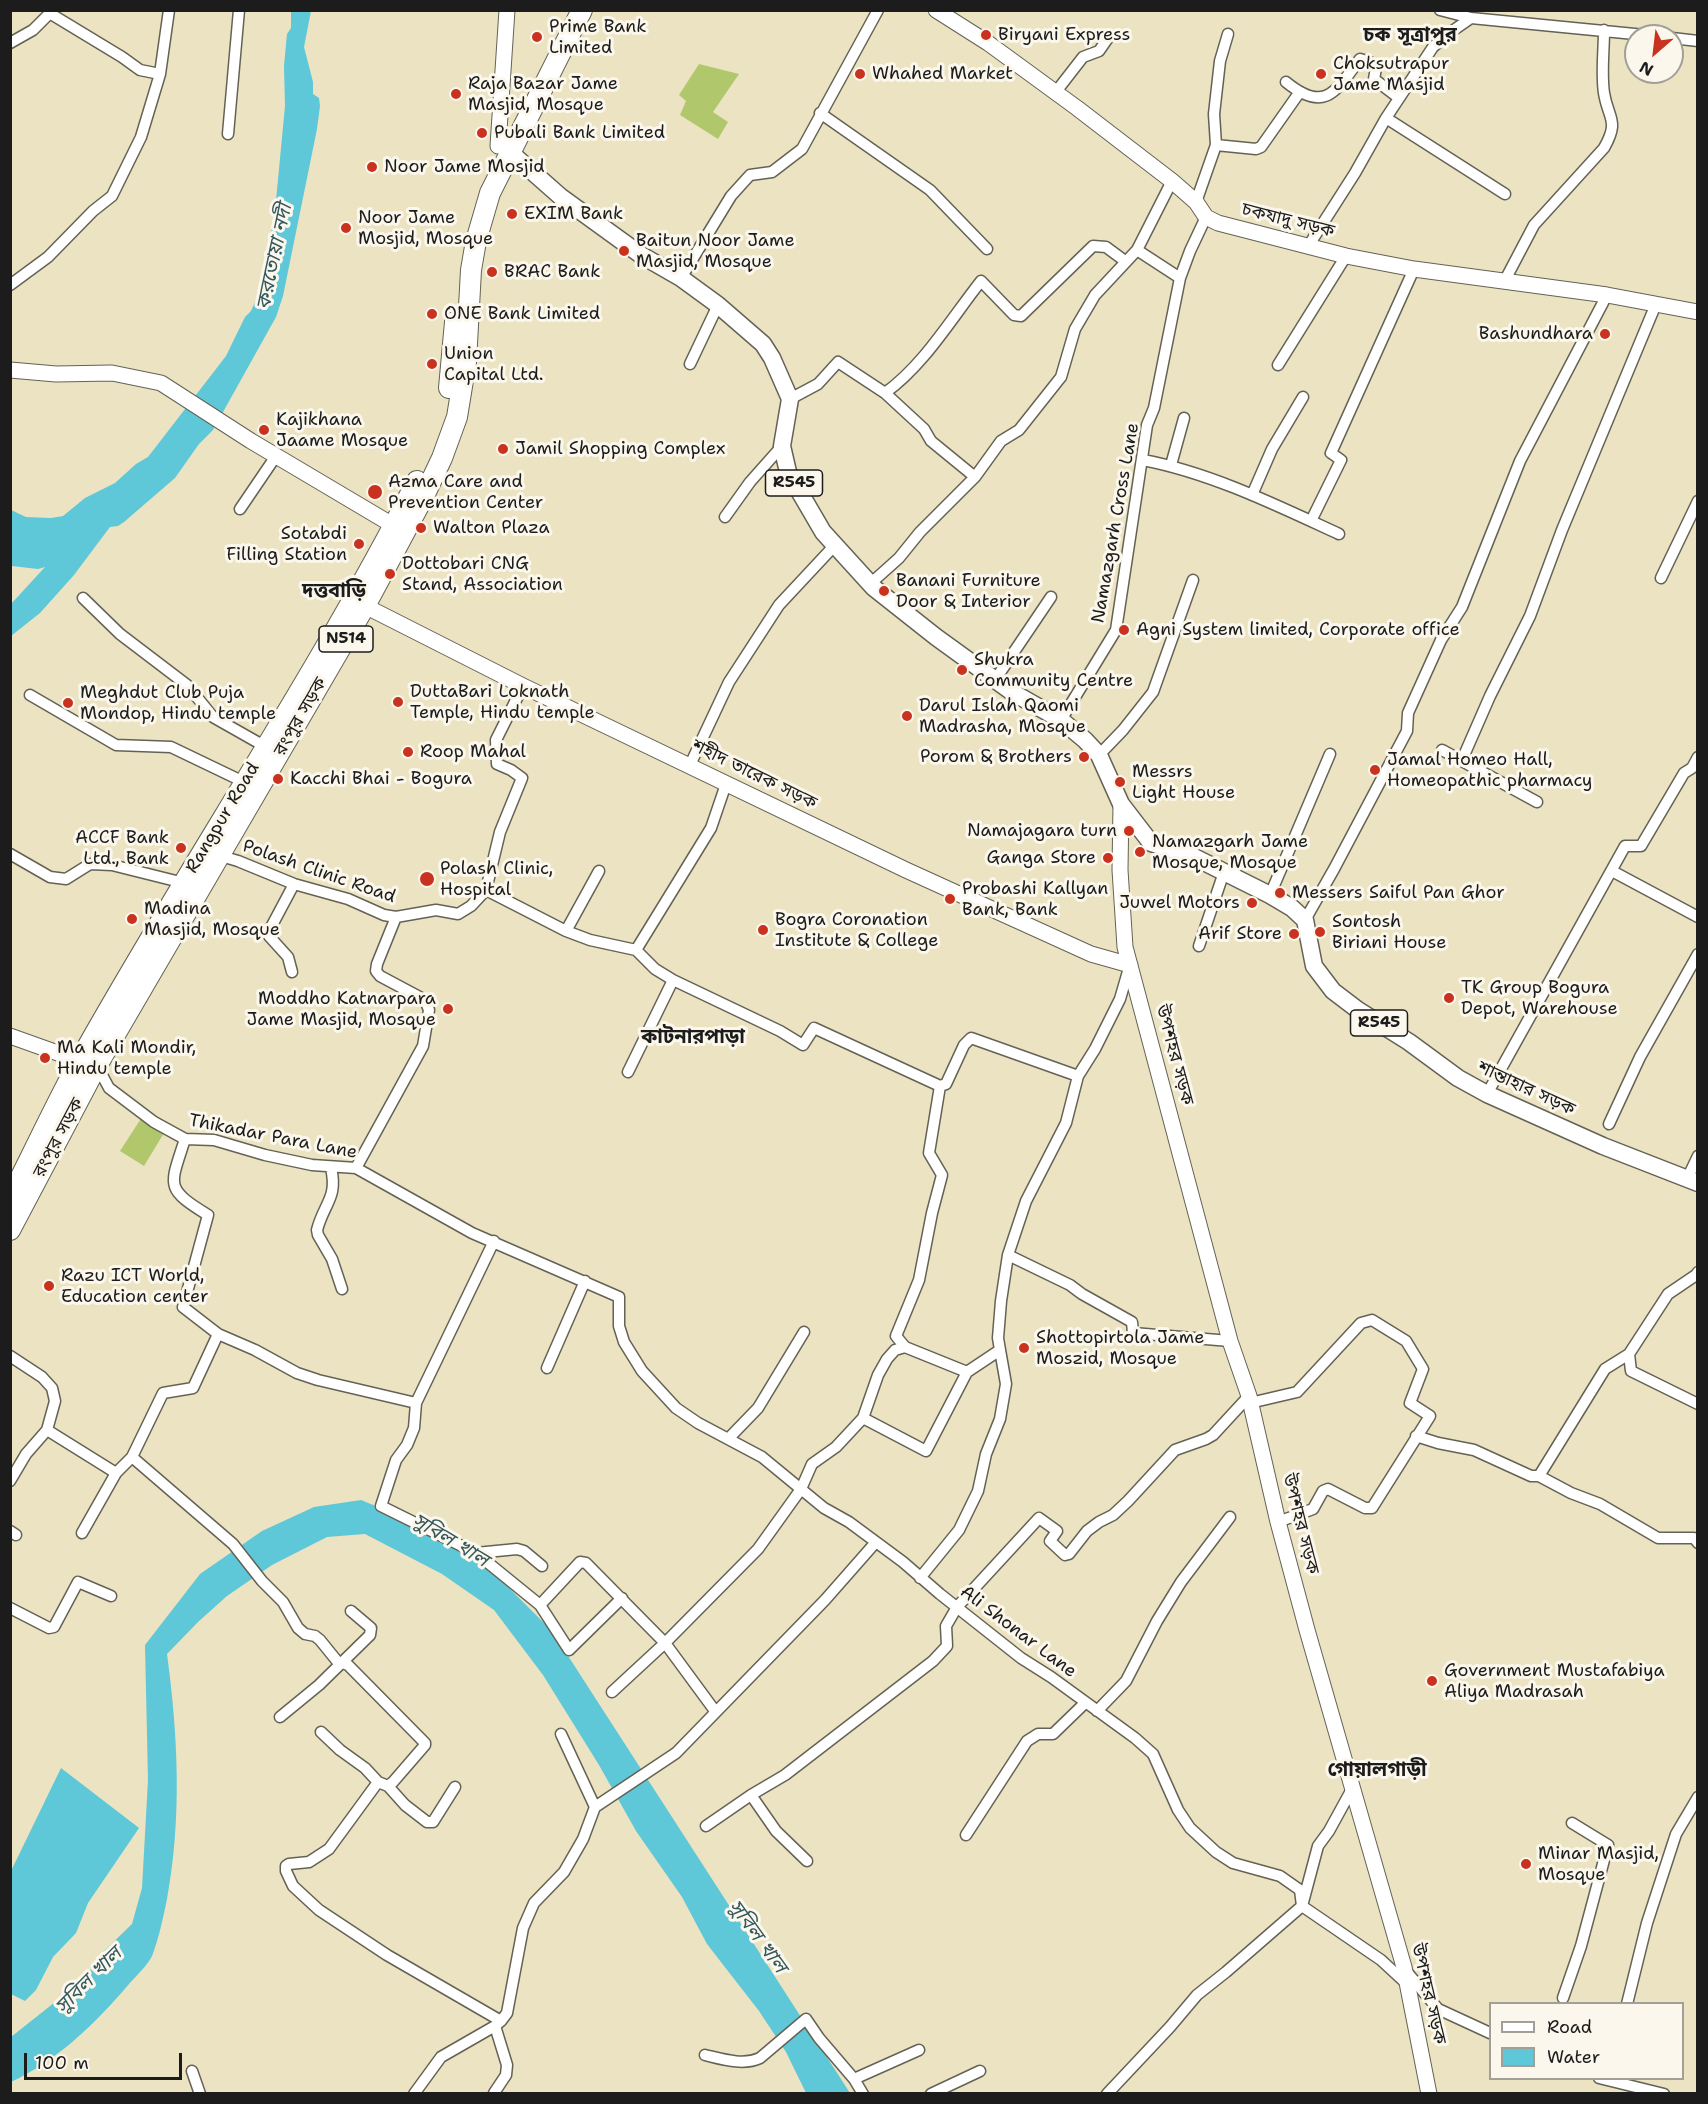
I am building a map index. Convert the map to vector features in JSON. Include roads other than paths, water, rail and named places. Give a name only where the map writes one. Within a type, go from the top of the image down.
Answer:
[{"type":"highway","name":"রংপুর সড়ক","points":[[10,1230],[88,1065],[221,856],[400,529],[442,458],[457,417],[466,362],[471,270],[476,241],[504,149],[569,10]]},
{"type":"highway","name":"রংপুর সড়ক","points":[[504,149],[582,10]]},
{"type":"highway","name":"Rangpur Road","points":[[10,1198],[88,1065],[184,883],[266,747],[359,603]]},
{"type":"main road","points":[[504,149],[561,197],[641,255],[681,278],[718,305],[763,344],[772,358],[790,399]]},
{"type":"main road","name":"R545","points":[[790,399],[782,446],[788,471],[823,532],[870,584],[936,637],[1012,692],[1061,720],[1085,740],[1099,755],[1121,804],[1151,843]]},
{"type":"main road","points":[[1151,843],[1194,857],[1270,895],[1293,908],[1305,920]]},
{"type":"main road","name":"শান্তাহার সড়ক","points":[[1305,920],[1314,966],[1333,991],[1458,1078],[1487,1094],[1603,1146],[1692,1181]]},
{"type":"street","points":[[10,285],[48,257],[93,211],[112,196],[141,137],[160,74],[169,10]]},
{"type":"street","points":[[228,134],[239,10]]},
{"type":"street","points":[[504,149],[507,10]]},
{"type":"street","points":[[681,278],[731,196],[750,175],[772,172],[802,149],[878,10]]},
{"type":"street","points":[[936,10],[988,43],[1172,181],[1196,202],[1206,217]]},
{"type":"street","points":[[1440,10],[1471,18],[1624,32]]},
{"type":"street","points":[[10,43],[33,30],[52,12],[140,70],[160,74]]},
{"type":"street","points":[[1309,245],[1355,173],[1386,118],[1433,47],[1471,18]]},
{"type":"street","points":[[1504,282],[1534,225],[1604,148],[1612,134],[1613,119],[1604,94],[1604,30]]},
{"type":"street","points":[[1196,202],[1216,145],[1214,114],[1220,60],[1228,34]]},
{"type":"street","points":[[1055,93],[1083,57],[1099,51],[1108,38]]},
{"type":"street","points":[[1286,82],[1299,93],[1319,97],[1328,96],[1336,91],[1360,59],[1365,59],[1376,68],[1374,79],[1399,98]]},
{"type":"street","points":[[1216,145],[1256,149],[1261,147],[1299,93]]},
{"type":"street","points":[[820,113],[930,190],[987,249]]},
{"type":"street","points":[[1386,118],[1505,194]]},
{"type":"street","points":[[870,584],[899,558],[920,532],[975,477],[1001,441],[1019,430],[1061,377],[1075,328],[1095,296],[1137,250],[1172,181]]},
{"type":"street","name":"চকযাদু সড়ক","points":[[1206,217],[1218,223],[1346,256],[1414,269],[1607,295],[1698,312]]},
{"type":"street","name":"Namazgarh Cross Lane","points":[[1061,720],[1116,630],[1147,425],[1154,408],[1180,278],[1206,217]]},
{"type":"street","points":[[885,393],[901,381],[921,360],[981,281],[1014,315],[1021,316],[1093,246],[1106,247],[1125,261]]},
{"type":"street","points":[[1137,250],[1180,278]]},
{"type":"street","points":[[1278,365],[1346,256]]},
{"type":"street","points":[[1311,521],[1341,460],[1331,453],[1414,269]]},
{"type":"street","points":[[1305,920],[1407,731],[1408,713],[1441,640],[1462,607],[1520,460],[1607,295]]},
{"type":"street","points":[[1462,760],[1490,696],[1530,616],[1562,530],[1656,304]]},
{"type":"street","points":[[690,364],[718,305]]},
{"type":"street","points":[[790,399],[818,384],[838,362],[885,393],[924,429],[931,441],[975,477]]},
{"type":"street","points":[[10,370],[56,374],[112,373],[160,383],[251,441],[400,529]]},
{"type":"street","points":[[1252,495],[1272,449],[1303,397]]},
{"type":"street","points":[[1171,465],[1184,418]]},
{"type":"street","points":[[725,517],[750,482],[782,446]]},
{"type":"street","points":[[240,509],[276,456]]},
{"type":"street","points":[[1143,460],[1171,465],[1252,495],[1339,534]]},
{"type":"street","points":[[1661,578],[1698,501]]},
{"type":"street","points":[[690,765],[729,682],[779,605],[835,545]]},
{"type":"street","points":[[1099,755],[1123,730],[1153,692],[1193,580]]},
{"type":"street","points":[[995,680],[1051,597]]},
{"type":"street","points":[[83,598],[120,634],[187,685],[213,717],[266,747]]},
{"type":"street","name":"শহীদ তারেক সড়ক","points":[[359,603],[523,686],[906,870],[1091,954],[1130,965]]},
{"type":"street","points":[[523,686],[496,740],[497,764],[522,778],[500,832],[486,890],[566,931],[590,940],[636,950],[655,969],[674,980],[780,1031],[803,1045],[814,1028],[940,1086],[946,1084],[964,1045],[971,1038],[1078,1076]]},
{"type":"street","points":[[30,695],[116,745],[171,747],[246,783]]},
{"type":"street","points":[[1442,750],[1537,802]]},
{"type":"street","points":[[1270,895],[1330,754]]},
{"type":"street","points":[[1487,1094],[1625,846],[1641,846],[1684,773],[1692,768],[1698,757]]},
{"type":"street","points":[[636,950],[711,828],[726,784]]},
{"type":"street","name":"উপশহর সড়ক","points":[[1121,804],[1120,870],[1125,947],[1230,1341],[1249,1399],[1278,1522],[1404,1967],[1429,2094]]},
{"type":"street","points":[[1121,851],[1130,840],[1136,839],[1151,843]]},
{"type":"street","points":[[10,854],[50,877],[66,879],[90,864],[112,865],[184,883]]},
{"type":"street","name":"Polash Clinic Road","points":[[221,856],[294,884],[348,899],[396,918],[436,910],[458,914],[471,906],[486,890]]},
{"type":"street","points":[[566,931],[599,871]]},
{"type":"street","points":[[1612,871],[1698,917]]},
{"type":"street","points":[[1199,946],[1224,872]]},
{"type":"street","points":[[292,972],[288,957],[269,936],[269,931],[294,884]]},
{"type":"street","points":[[356,1168],[423,1046],[429,1010],[425,1000],[380,976],[376,971],[396,918]]},
{"type":"street","points":[[1608,1124],[1640,1056],[1698,954]]},
{"type":"street","points":[[920,1578],[959,1530],[978,1491],[986,1454],[1000,1419],[1006,1384],[1000,1350],[1001,1301],[1008,1255],[1026,1201],[1066,1123],[1078,1076],[1095,1049],[1120,999],[1130,965]]},
{"type":"street","points":[[628,1072],[674,980]]},
{"type":"street","points":[[10,1036],[88,1065]]},
{"type":"street","name":"Thikadar Para Lane","points":[[88,1065],[102,1076],[109,1088],[154,1122],[185,1139],[214,1140],[265,1155],[330,1168],[356,1168],[472,1233],[619,1297]]},
{"type":"street","points":[[940,1086],[929,1153],[942,1175],[919,1280],[896,1336],[905,1347],[967,1372]]},
{"type":"street","points":[[185,1139],[173,1176],[174,1189],[184,1200],[208,1215],[183,1307],[218,1334],[297,1372],[416,1403]]},
{"type":"street","points":[[1692,1181],[1698,1156]]},
{"type":"street","points":[[330,1168],[334,1180],[333,1194],[317,1230],[332,1259],[342,1289]]},
{"type":"street","points":[[494,1241],[416,1403],[414,1428],[407,1445],[396,1460],[381,1506],[476,1553],[540,1605],[569,1650],[622,1598]]},
{"type":"street","points":[[1008,1255],[1070,1285],[1132,1322],[1133,1333],[1230,1341]]},
{"type":"street","points":[[1539,1476],[1605,1369],[1629,1354],[1668,1294],[1698,1272]]},
{"type":"street","points":[[547,1368],[585,1281]]},
{"type":"street","name":"Ali Shonar Lane","points":[[619,1297],[619,1326],[624,1342],[642,1371],[676,1408],[698,1423],[762,1457],[824,1508],[903,1562],[1021,1658],[1114,1721],[1153,1754],[1178,1810],[1190,1828],[1216,1852],[1233,1863],[1280,1876],[1300,1890],[1302,1906],[1382,1960],[1407,1985]]},
{"type":"street","points":[[706,1826],[785,1775],[933,1661],[947,1646],[946,1626],[957,1607],[1039,1518],[1057,1531],[1050,1541],[1065,1555],[1069,1554],[1087,1531],[1113,1515],[1175,1450],[1213,1435],[1249,1399],[1297,1392],[1361,1323],[1372,1320],[1406,1341],[1423,1369],[1410,1403],[1430,1416],[1372,1508],[1365,1508],[1328,1489],[1323,1491],[1312,1509],[1278,1522]]},
{"type":"street","points":[[729,1438],[758,1408],[804,1332]]},
{"type":"street","points":[[82,1533],[116,1473],[132,1457],[163,1394],[193,1389],[218,1334]]},
{"type":"street","points":[[612,1692],[665,1643],[758,1549],[801,1489],[812,1464],[836,1447],[863,1418],[878,1375],[887,1359],[895,1350],[905,1347]]},
{"type":"street","points":[[863,1418],[926,1451],[967,1372],[1000,1350]]},
{"type":"street","points":[[1629,1354],[1631,1371],[1698,1404]]},
{"type":"street","points":[[10,1356],[42,1377],[52,1388],[55,1401],[47,1430],[26,1454],[10,1481]]},
{"type":"street","points":[[47,1430],[116,1473]]},
{"type":"street","points":[[1416,1436],[1474,1450],[1531,1476],[1539,1476],[1571,1493],[1600,1504],[1658,1538],[1694,1538],[1698,1543]]},
{"type":"street","points":[[132,1457],[233,1544],[262,1581],[283,1602],[298,1628],[305,1634],[315,1636],[342,1664],[348,1665],[424,1743],[424,1748],[370,1795],[329,1849],[309,1862],[289,1864],[286,1866],[286,1871],[293,1886],[319,1910],[498,2024],[507,2065],[506,2075],[494,2093]]},
{"type":"street","points":[[1097,1711],[1126,1681],[1157,1621],[1181,1582],[1230,1517]]},
{"type":"street","points":[[414,2094],[441,2057],[498,2024],[507,2013],[523,1928],[534,1903],[564,1872],[583,1839],[595,1808],[676,1753],[825,1600],[876,1542]]},
{"type":"street","points":[[476,1553],[517,1549],[524,1551],[542,1566]]},
{"type":"street","points":[[540,1605],[580,1562],[586,1563],[665,1643],[715,1712]]},
{"type":"street","points":[[10,1608],[49,1628],[54,1627],[74,1585],[78,1582],[111,1596]]},
{"type":"street","points":[[280,1717],[342,1664],[370,1635],[371,1628],[351,1611]]},
{"type":"street","points":[[966,1835],[1027,1741],[1038,1734],[1053,1734],[1085,1703]]},
{"type":"street","points":[[321,1732],[427,1822],[433,1822],[455,1787]]},
{"type":"street","points":[[561,1734],[595,1808]]},
{"type":"street","points":[[1107,2094],[1197,1995],[1302,1906],[1318,1846],[1352,1789]]},
{"type":"street","points":[[751,1795],[776,1831],[807,1861]]},
{"type":"street","points":[[1627,2002],[1647,1923],[1676,1834],[1694,1812],[1698,1797]]},
{"type":"street","points":[[1563,1998],[1581,1946],[1608,1845],[1572,1823]]},
{"type":"street","points":[[1404,1967],[1438,2008],[1489,2032]]},
{"type":"street","points":[[705,2055],[726,2061],[753,2061],[760,2058],[807,2019],[863,2094]]},
{"type":"street","points":[[854,2079],[919,2050]]},
{"type":"street","points":[[192,2071],[200,2094]]},
{"type":"street","points":[[931,2094],[980,2071]]},
{"type":"street","points":[[1610,2080],[1664,2094]]},
{"type":"water","name":"করতোয়া নদী","points":[[291,11],[311,11],[304,47],[313,82],[313,94],[319,98],[320,106],[283,296],[276,317],[213,430],[199,444],[175,478],[124,522],[110,527],[74,575],[40,613],[11,636],[11,604],[45,567],[38,569],[12,566],[11,510],[26,517],[63,516],[85,498],[115,483],[136,464],[148,457],[226,356],[245,317],[251,311],[259,293],[275,211],[285,106],[284,66],[287,34],[291,28]]},
{"type":"water","name":"সুবিল খাল","points":[[361,1500],[435,1532],[498,1577],[552,1631],[850,2093],[806,2093],[786,2052],[759,2011],[707,1944],[682,1897],[636,1831],[599,1765],[543,1675],[494,1610],[442,1574],[365,1534],[327,1537],[272,1565],[227,1596],[167,1654],[176,1746],[175,1838],[167,1899],[152,1956],[116,1999],[75,2040],[44,2063],[11,2082],[11,2037],[84,1979],[101,1954],[132,1924],[142,1888],[148,1780],[145,1645],[200,1574],[262,1531],[314,1507]]},
{"type":"water","points":[[61,1768],[139,1828],[88,1903],[76,1933],[53,1957],[36,1990],[25,2001],[11,1994],[11,1871]]},
{"type":"place","name":"Biryani Express","points":[[986,35]]},
{"type":"place","name":"Prime Bank Limited","points":[[537,37]]},
{"type":"place","name":"Whahed Market","points":[[860,74]]},
{"type":"place","name":"Choksutrapur Jame Masjid","points":[[1321,74]]},
{"type":"place","name":"Raja Bazar Jame Masjid, Mosque","points":[[456,94]]},
{"type":"place","name":"Pubali Bank Limited","points":[[482,133]]},
{"type":"place","name":"Noor Jame Mosjid","points":[[372,167]]},
{"type":"place","name":"EXIM Bank","points":[[512,214]]},
{"type":"place","name":"Noor Jame Mosjid, Mosque","points":[[346,228]]},
{"type":"place","name":"Baitun Noor Jame Masjid, Mosque","points":[[624,251]]},
{"type":"place","name":"BRAC Bank","points":[[492,272]]},
{"type":"place","name":"ONE Bank Limited","points":[[432,314]]},
{"type":"place","name":"Bashundhara","points":[[1605,334]]},
{"type":"place","name":"Union Capital Ltd.","points":[[432,364]]},
{"type":"place","name":"Kajikhana Jaame Mosque","points":[[264,430]]},
{"type":"place","name":"Jamil Shopping Complex","points":[[503,449]]},
{"type":"place","name":"Azma Care and Prevention Center","points":[[375,492]]},
{"type":"place","name":"Walton Plaza","points":[[421,528]]},
{"type":"place","name":"Sotabdi Filling Station","points":[[359,544]]},
{"type":"place","name":"Dottobari CNG Stand, Association","points":[[390,574]]},
{"type":"place","name":"Banani Furniture Door & Interior","points":[[884,591]]},
{"type":"place","name":"Agni System limited, Corporate office","points":[[1124,630]]},
{"type":"place","name":"Shukra Community Centre","points":[[962,670]]},
{"type":"place","name":"DuttaBari Loknath Temple, Hindu temple","points":[[398,702]]},
{"type":"place","name":"Meghdut Club Puja Mondop, Hindu temple","points":[[68,703]]},
{"type":"place","name":"Darul Islah Qaomi Madrasha, Mosque","points":[[907,716]]},
{"type":"place","name":"Roop Mahal","points":[[408,752]]},
{"type":"place","name":"Porom & Brothers","points":[[1084,757]]},
{"type":"place","name":"Jamal Homeo Hall, Homeopathic pharmacy","points":[[1375,770]]},
{"type":"place","name":"Kacchi Bhai - Bogura","points":[[278,779]]},
{"type":"place","name":"Messrs Light House","points":[[1120,782]]},
{"type":"place","name":"Namajagara turn","points":[[1129,831]]},
{"type":"place","name":"ACCF Bank Ltd., Bank","points":[[181,848]]},
{"type":"place","name":"Namazgarh Jame Mosque, Mosque","points":[[1140,852]]},
{"type":"place","name":"Ganga Store","points":[[1108,858]]},
{"type":"place","name":"Polash Clinic, Hospital","points":[[427,879]]},
{"type":"place","name":"Messers Saiful Pan Ghor","points":[[1280,893]]},
{"type":"place","name":"Probashi Kallyan Bank, Bank","points":[[950,899]]},
{"type":"place","name":"Juwel Motors","points":[[1252,903]]},
{"type":"place","name":"Madina Masjid, Mosque","points":[[132,919]]},
{"type":"place","name":"Bogra Coronation Institute & College","points":[[763,930]]},
{"type":"place","name":"Sontosh Biriani House","points":[[1320,932]]},
{"type":"place","name":"Arif Store","points":[[1294,934]]},
{"type":"place","name":"TK Group Bogura Depot, Warehouse","points":[[1449,998]]},
{"type":"place","name":"Moddho Katnarpara Jame Masjid, Mosque","points":[[448,1009]]},
{"type":"place","name":"Ma Kali Mondir, Hindu temple","points":[[45,1058]]},
{"type":"place","name":"Razu ICT World, Education center","points":[[49,1286]]},
{"type":"place","name":"Shottopirtola Jame Moszid, Mosque","points":[[1024,1348]]},
{"type":"place","name":"Government Mustafabiya Aliya Madrasah","points":[[1432,1681]]},
{"type":"place","name":"Minar Masjid, Mosque","points":[[1526,1864]]},
{"type":"district","name":"চক সূত্রাপুর","points":[[1410,36]]},
{"type":"district","name":"দত্তবাড়ি","points":[[334,592]]},
{"type":"district","name":"কাটনারপাড়া","points":[[693,1038]]},
{"type":"district","name":"গোয়ালগাড়ী","points":[[1377,1771]]}]
